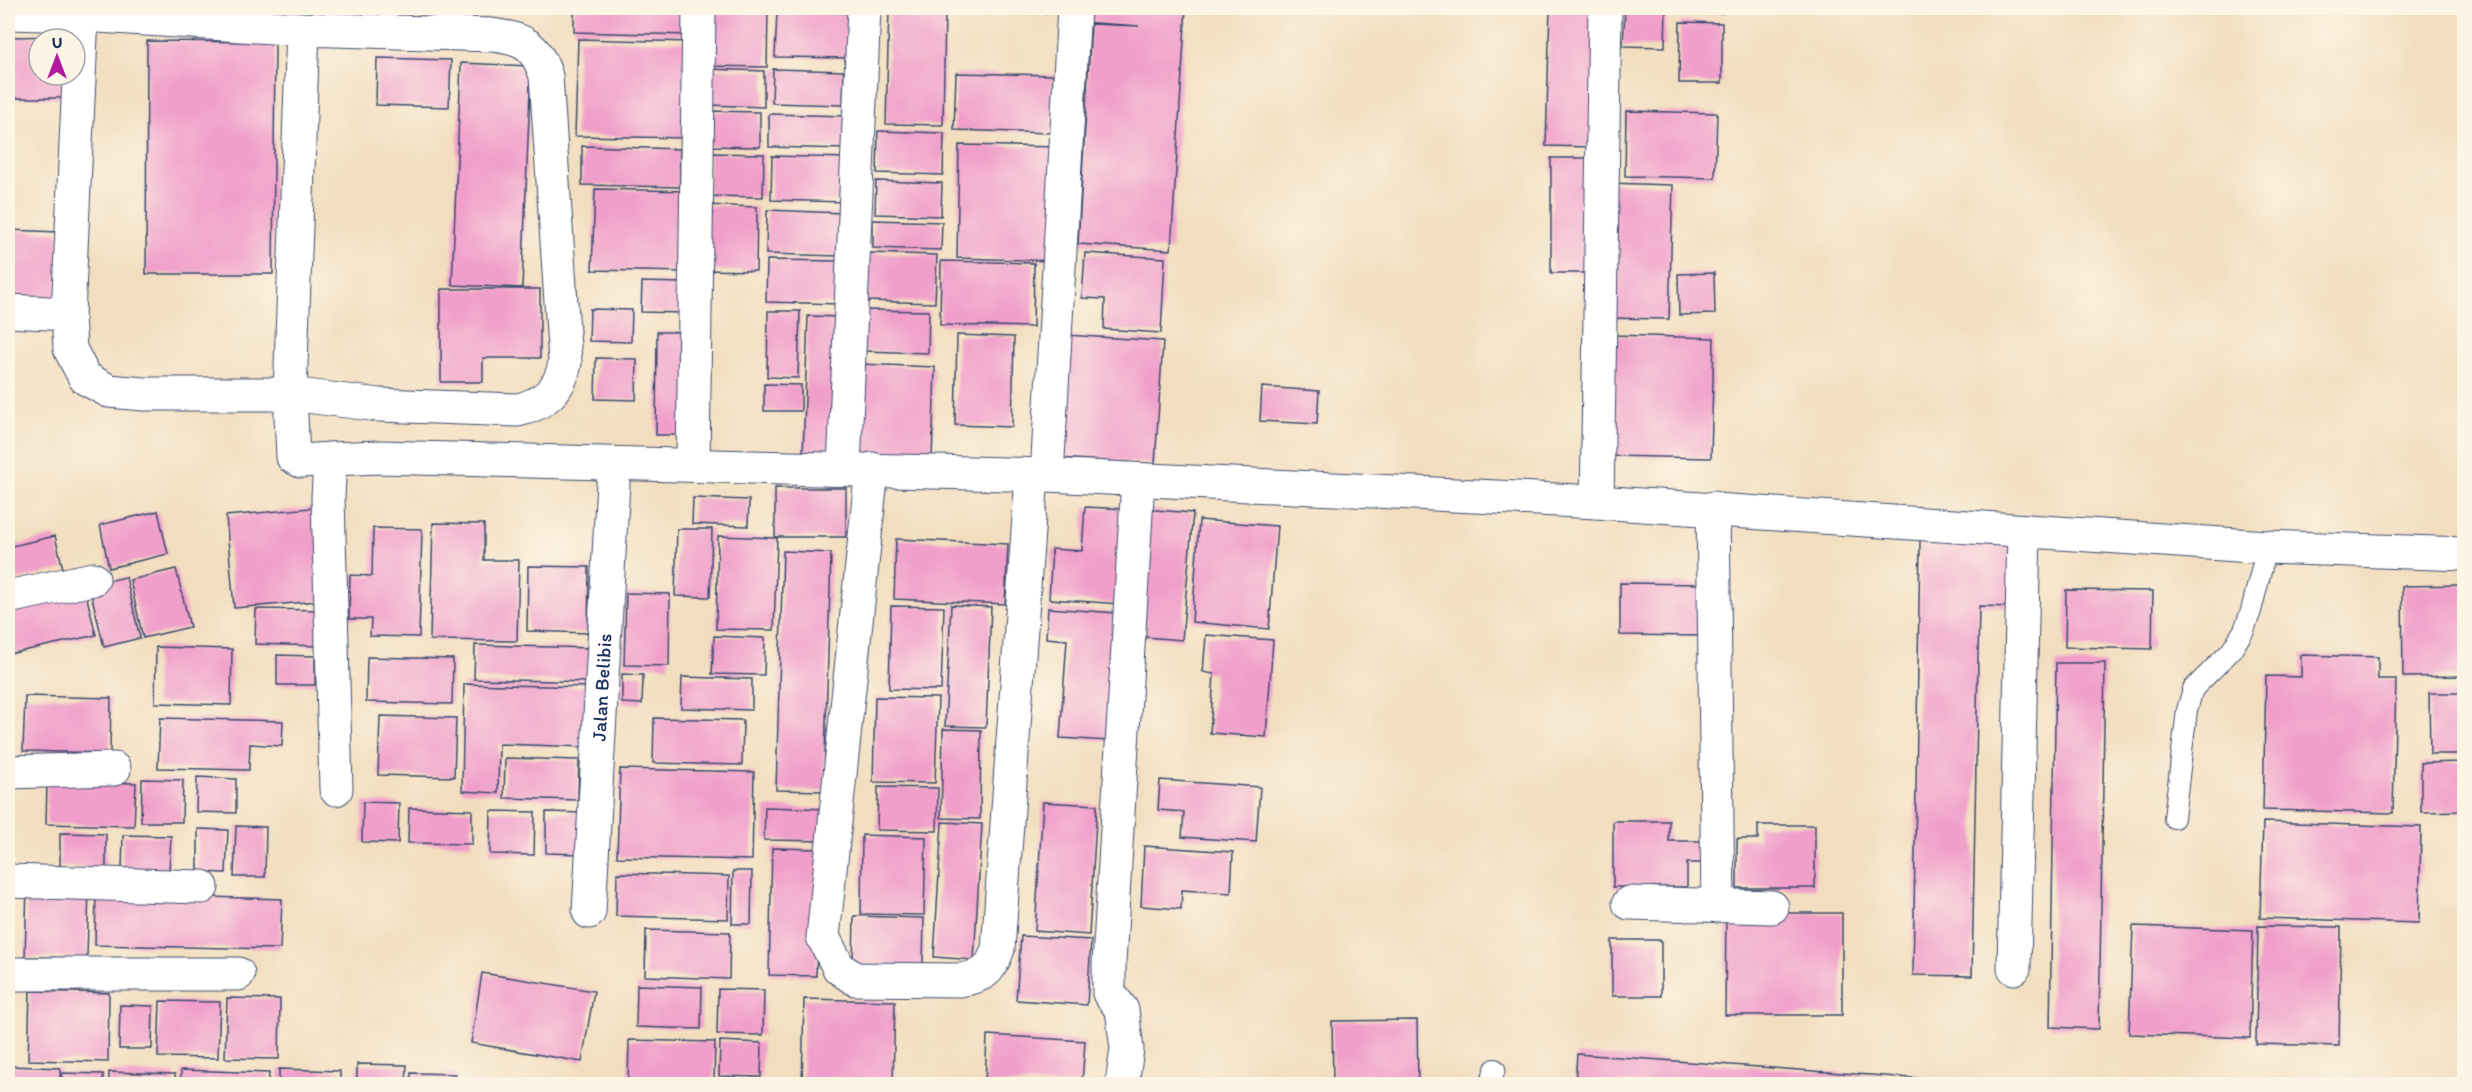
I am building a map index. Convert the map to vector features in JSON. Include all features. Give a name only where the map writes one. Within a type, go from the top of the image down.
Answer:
[{"type":"street","points":[[693,465],[699,8]]},
{"type":"street","points":[[864,8],[858,469],[823,937],[839,968],[855,979],[960,980],[975,978],[987,972],[998,949],[1040,476],[1074,8]]},
{"type":"street","points":[[1596,502],[1605,8]]},
{"type":"street","points":[[8,13],[86,12],[312,22],[500,36],[509,37],[529,46],[540,56],[546,76],[565,362],[563,376],[554,392],[531,407],[518,410],[379,405],[290,394],[144,394],[109,391],[85,378],[70,349],[68,314],[86,12]]},
{"type":"street","points":[[312,22],[290,394],[293,457],[301,461],[380,457],[614,465],[858,469],[1138,480],[1713,508],[2267,547],[2464,554]]},
{"type":"street","points":[[8,311],[68,314]]},
{"type":"street","points":[[330,459],[328,498],[336,789]]},
{"type":"street","name":"Jalan Belibis","points":[[589,912],[614,465]]},
{"type":"street","points":[[1122,1084],[1126,1049],[1122,1010],[1109,993],[1109,963],[1138,480]]},
{"type":"street","points":[[1713,508],[1718,906]]},
{"type":"street","points":[[2014,968],[2024,531]]},
{"type":"street","points":[[8,597],[93,579]]},
{"type":"street","points":[[8,772],[114,769]]},
{"type":"street","points":[[8,881],[202,886]]},
{"type":"street","points":[[1629,903],[1772,907]]},
{"type":"street","points":[[8,974],[238,974]]},
{"type":"lane","points":[[2174,818],[2187,710],[2193,689],[2204,675],[2231,651],[2244,630],[2267,547]]},
{"type":"building","points":[[574,8],[692,8],[691,35],[574,32]]},
{"type":"building","points":[[706,8],[768,10],[767,67],[705,66]]},
{"type":"building","points":[[889,8],[1048,8],[1047,13],[945,10],[943,125],[886,124]]},
{"type":"building","points":[[1082,8],[1186,8],[1171,250],[1078,244],[1091,24],[1139,26],[1081,22]]},
{"type":"building","points":[[1550,8],[1599,8],[1595,147],[1546,146]]},
{"type":"building","points":[[1625,8],[1666,8],[1665,47],[1623,46]]},
{"type":"building","points":[[1684,8],[1724,8],[1723,13],[1684,11]]},
{"type":"building","points":[[777,11],[853,13],[851,58],[775,57]]},
{"type":"building","points":[[1680,22],[1722,23],[1722,83],[1679,83]]},
{"type":"building","points":[[8,37],[27,37],[27,87],[65,87],[65,98],[8,98]]},
{"type":"building","points":[[578,39],[692,42],[690,138],[575,136]]},
{"type":"building","points":[[147,41],[275,42],[273,274],[146,274]]},
{"type":"building","points":[[377,58],[451,60],[449,107],[376,105]]},
{"type":"building","points":[[461,63],[531,66],[522,288],[452,285]]},
{"type":"building","points":[[710,69],[764,71],[764,107],[709,105]]},
{"type":"building","points":[[773,69],[844,71],[843,105],[772,103]]},
{"type":"building","points":[[956,73],[1053,75],[1052,133],[954,130]]},
{"type":"building","points":[[707,111],[760,112],[760,147],[707,146]]},
{"type":"building","points":[[1626,111],[1717,113],[1715,178],[1625,176]]},
{"type":"building","points":[[769,114],[846,116],[845,149],[769,147]]},
{"type":"building","points":[[878,131],[944,133],[943,175],[877,173]]},
{"type":"building","points":[[959,145],[1059,147],[1057,261],[957,258]]},
{"type":"building","points":[[582,146],[680,149],[680,187],[582,185]]},
{"type":"building","points":[[709,153],[764,154],[763,197],[709,196]]},
{"type":"building","points":[[772,156],[847,158],[845,202],[771,200]]},
{"type":"building","points":[[1551,158],[1596,158],[1595,273],[1551,273]]},
{"type":"building","points":[[876,181],[942,183],[941,216],[875,214]]},
{"type":"building","points":[[1607,183],[1673,185],[1669,319],[1603,318]]},
{"type":"building","points":[[595,189],[689,191],[687,272],[592,270]]},
{"type":"building","points":[[703,205],[757,207],[756,271],[701,270]]},
{"type":"building","points":[[767,210],[842,213],[840,256],[766,254]]},
{"type":"building","points":[[873,220],[942,222],[941,250],[873,248]]},
{"type":"building","points":[[8,230],[59,232],[56,301],[8,299]]},
{"type":"building","points":[[868,253],[937,255],[935,303],[867,301]]},
{"type":"building","points":[[1085,253],[1165,258],[1161,333],[1104,329],[1105,299],[1082,298]]},
{"type":"building","points":[[767,260],[842,261],[841,304],[766,302]]},
{"type":"building","points":[[941,261],[1034,263],[1033,327],[940,325]]},
{"type":"building","points":[[1714,273],[1715,314],[1679,315],[1678,274]]},
{"type":"building","points":[[642,282],[684,283],[684,313],[641,312]]},
{"type":"building","points":[[441,289],[540,289],[540,358],[483,358],[483,382],[441,382]]},
{"type":"building","points":[[590,309],[632,310],[631,342],[589,341]]},
{"type":"building","points":[[863,310],[929,311],[928,353],[862,351]]},
{"type":"building","points":[[768,311],[800,311],[798,378],[767,377]]},
{"type":"building","points":[[808,316],[840,317],[835,457],[803,455]]},
{"type":"building","points":[[657,332],[690,332],[690,435],[656,435]]},
{"type":"building","points":[[957,335],[1014,337],[1012,427],[955,425]]},
{"type":"building","points":[[1065,335],[1163,341],[1155,464],[1057,458]]},
{"type":"building","points":[[1612,335],[1714,338],[1711,458],[1609,456]]},
{"type":"building","points":[[596,358],[637,359],[636,400],[595,399]]},
{"type":"building","points":[[858,364],[935,367],[932,460],[855,458]]},
{"type":"building","points":[[764,384],[801,385],[801,411],[764,411]]},
{"type":"building","points":[[1262,387],[1319,391],[1317,424],[1260,421]]},
{"type":"building","points":[[775,488],[846,488],[846,537],[775,537]]},
{"type":"building","points":[[693,498],[749,500],[748,526],[692,524]]},
{"type":"building","points":[[322,507],[330,600],[234,608],[226,516]]},
{"type":"building","points":[[1085,507],[1127,509],[1121,604],[1049,599],[1052,549],[1082,551]]},
{"type":"building","points":[[1143,509],[1193,513],[1182,640],[1133,636]]},
{"type":"building","points":[[158,511],[168,554],[109,568],[100,525]]},
{"type":"building","points":[[1199,520],[1277,526],[1269,629],[1192,622]]},
{"type":"building","points":[[433,523],[484,524],[484,560],[519,560],[517,641],[430,640]]},
{"type":"building","points":[[373,528],[422,529],[419,637],[370,636],[371,619],[349,619],[350,575],[372,576]]},
{"type":"building","points":[[677,529],[712,529],[710,597],[675,596]]},
{"type":"building","points":[[55,536],[63,569],[8,582],[8,547]]},
{"type":"building","points":[[718,536],[777,538],[774,630],[716,629]]},
{"type":"building","points":[[896,539],[1008,544],[1005,604],[894,599]]},
{"type":"building","points":[[1920,540],[2013,541],[2012,607],[1979,606],[1972,976],[1913,975]]},
{"type":"building","points":[[783,551],[831,553],[824,791],[776,790]]},
{"type":"building","points":[[528,566],[589,567],[588,633],[527,631]]},
{"type":"building","points":[[176,569],[190,627],[143,638],[130,580]]},
{"type":"building","points":[[126,577],[140,638],[104,647],[89,585]]},
{"type":"building","points":[[1620,583],[1704,584],[1703,636],[1620,635]]},
{"type":"building","points":[[2464,585],[2464,676],[2403,677],[2402,586]]},
{"type":"building","points":[[85,590],[96,635],[9,654],[8,607]]},
{"type":"building","points":[[2066,590],[2153,591],[2152,649],[2065,647]]},
{"type":"building","points":[[626,593],[670,594],[669,666],[624,665]]},
{"type":"building","points":[[951,605],[991,607],[986,727],[945,726]]},
{"type":"building","points":[[891,606],[944,607],[941,690],[889,689]]},
{"type":"building","points":[[1048,608],[1117,613],[1109,741],[1060,738],[1067,640],[1046,638]]},
{"type":"building","points":[[256,609],[321,610],[320,646],[255,644]]},
{"type":"building","points":[[1206,635],[1273,640],[1266,737],[1210,733],[1214,674],[1203,672]]},
{"type":"building","points":[[714,636],[765,638],[764,675],[712,674]]},
{"type":"building","points":[[475,645],[593,648],[593,682],[474,679]]},
{"type":"building","points":[[156,647],[232,649],[231,705],[155,703]]},
{"type":"building","points":[[277,655],[315,656],[315,685],[277,685]]},
{"type":"building","points":[[2301,655],[2378,657],[2378,679],[2396,679],[2393,813],[2263,810],[2266,676],[2301,677]]},
{"type":"building","points":[[367,657],[453,659],[452,704],[366,702]]},
{"type":"building","points":[[2056,663],[2105,663],[2099,1029],[2050,1027]]},
{"type":"building","points":[[622,674],[643,675],[642,704],[622,703]]},
{"type":"building","points":[[682,677],[752,679],[752,710],[681,708]]},
{"type":"building","points":[[464,684],[589,687],[587,747],[499,744],[498,793],[462,791]]},
{"type":"building","points":[[2429,693],[2464,693],[2464,754],[2430,754]]},
{"type":"building","points":[[25,696],[111,698],[110,753],[23,751]]},
{"type":"building","points":[[875,697],[938,698],[935,783],[873,782]]},
{"type":"building","points":[[380,716],[456,718],[454,777],[378,775]]},
{"type":"building","points":[[160,718],[283,721],[282,746],[250,744],[249,770],[158,768]]},
{"type":"building","points":[[654,718],[743,720],[742,765],[653,763]]},
{"type":"building","points":[[943,729],[981,730],[980,819],[941,818]]},
{"type":"building","points":[[505,758],[579,760],[578,800],[504,798]]},
{"type":"building","points":[[2464,762],[2464,811],[2421,812],[2421,763]]},
{"type":"building","points":[[620,769],[754,772],[752,860],[617,857]]},
{"type":"building","points":[[197,777],[236,779],[236,813],[196,812]]},
{"type":"building","points":[[142,779],[183,780],[182,822],[141,822]]},
{"type":"building","points":[[1160,780],[1260,787],[1256,842],[1182,837],[1184,812],[1158,810]]},
{"type":"building","points":[[47,781],[136,783],[134,826],[46,824]]},
{"type":"building","points":[[878,787],[938,788],[937,831],[877,830]]},
{"type":"building","points":[[363,802],[399,803],[398,843],[362,842]]},
{"type":"building","points":[[1043,802],[1097,805],[1089,935],[1035,931]]},
{"type":"building","points":[[765,807],[829,809],[828,841],[764,840]]},
{"type":"building","points":[[409,808],[472,810],[472,844],[408,843]]},
{"type":"building","points":[[491,811],[535,812],[534,855],[490,854]]},
{"type":"building","points":[[546,812],[584,813],[583,854],[546,853]]},
{"type":"building","points":[[1613,821],[1669,821],[1669,841],[1703,841],[1703,863],[1687,863],[1687,887],[1613,887]]},
{"type":"building","points":[[942,822],[982,824],[974,960],[934,957]]},
{"type":"building","points":[[2263,822],[2421,827],[2419,923],[2260,918]]},
{"type":"building","points":[[1758,825],[1815,825],[1815,888],[1737,888],[1737,839],[1758,839]]},
{"type":"building","points":[[236,826],[266,827],[265,877],[234,877]]},
{"type":"building","points":[[198,829],[228,830],[226,873],[198,872]]},
{"type":"building","points":[[60,833],[106,834],[106,868],[60,867]]},
{"type":"building","points":[[123,835],[171,836],[169,871],[122,870]]},
{"type":"building","points":[[862,835],[926,837],[924,915],[861,914]]},
{"type":"building","points":[[1144,846],[1233,852],[1231,893],[1182,890],[1181,909],[1141,906]]},
{"type":"building","points":[[772,848],[820,849],[816,976],[769,975]]},
{"type":"building","points":[[733,871],[752,871],[751,924],[732,924]]},
{"type":"building","points":[[617,873],[729,876],[728,919],[616,916]]},
{"type":"building","points":[[27,885],[89,887],[87,958],[25,957]]},
{"type":"building","points":[[96,894],[282,899],[280,949],[95,945]]},
{"type":"building","points":[[1726,913],[1842,913],[1842,1015],[1725,1015]]},
{"type":"building","points":[[854,916],[924,918],[923,966],[853,965]]},
{"type":"building","points":[[2133,926],[2253,930],[2250,1038],[2129,1034]]},
{"type":"building","points":[[2258,926],[2341,927],[2339,1046],[2256,1044]]},
{"type":"building","points":[[646,930],[730,932],[729,979],[645,976]]},
{"type":"building","points":[[1021,936],[1091,940],[1087,1005],[1016,1000]]},
{"type":"building","points":[[1612,940],[1661,940],[1661,996],[1612,996]]},
{"type":"building","points":[[482,973],[594,991],[582,1062],[471,1043]]},
{"type":"building","points":[[637,985],[702,987],[701,1029],[636,1027]]},
{"type":"building","points":[[718,989],[764,990],[763,1035],[717,1034]]},
{"type":"building","points":[[30,991],[109,993],[108,1062],[28,1060]]},
{"type":"building","points":[[227,998],[280,999],[279,1059],[225,1058]]},
{"type":"building","points":[[804,999],[895,1001],[893,1084],[802,1084]]},
{"type":"building","points":[[160,1001],[220,1002],[218,1058],[158,1057]]},
{"type":"building","points":[[120,1005],[153,1006],[152,1049],[119,1049]]},
{"type":"building","points":[[1417,1020],[1418,1084],[1333,1084],[1332,1021]]},
{"type":"building","points":[[987,1035],[1085,1041],[1082,1084],[985,1084]]},
{"type":"building","points":[[629,1040],[715,1042],[714,1084],[628,1084]]},
{"type":"building","points":[[720,1041],[762,1043],[761,1077],[719,1076]]},
{"type":"building","points":[[1577,1054],[1982,1083],[1982,1084],[1575,1084]]},
{"type":"building","points":[[357,1064],[407,1065],[406,1084],[357,1084]]},
{"type":"building","points":[[11,1066],[60,1068],[60,1084],[10,1084]]},
{"type":"building","points":[[279,1069],[340,1071],[340,1084],[279,1084]]},
{"type":"building","points":[[181,1070],[269,1073],[268,1084],[181,1084]]},
{"type":"building","points":[[109,1072],[175,1074],[175,1084],[109,1084]]},
{"type":"building","points":[[62,1073],[103,1074],[103,1084],[61,1084]]},
{"type":"building","points":[[411,1073],[456,1074],[455,1084],[411,1084]]}]
